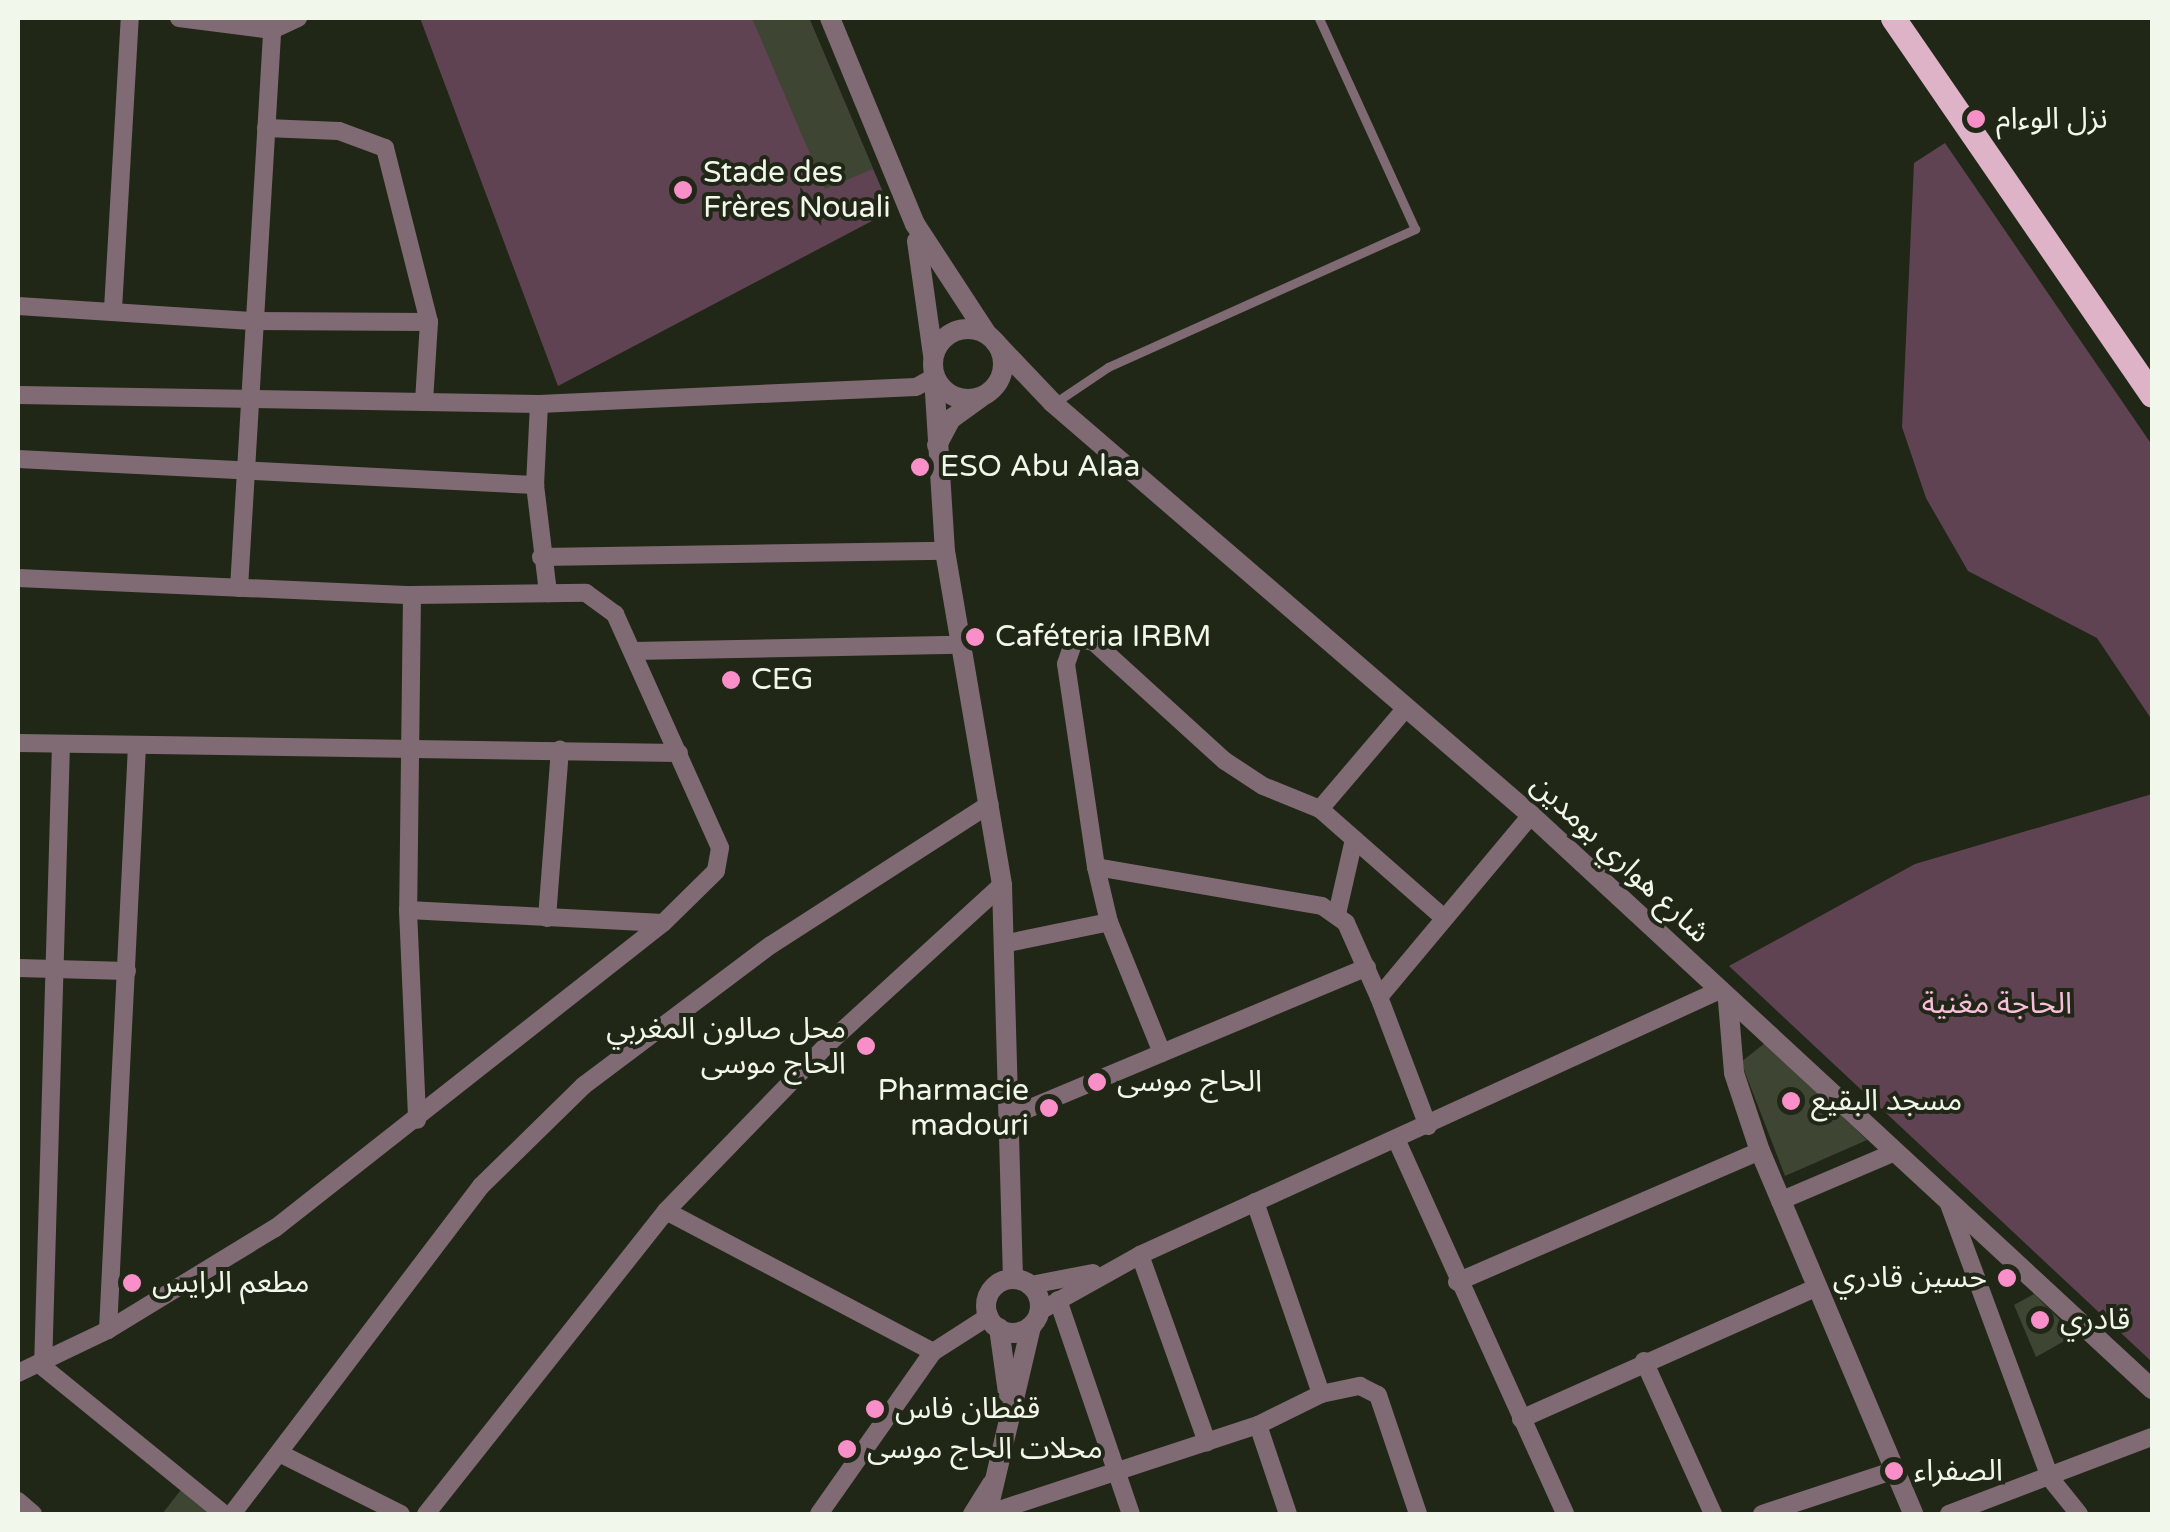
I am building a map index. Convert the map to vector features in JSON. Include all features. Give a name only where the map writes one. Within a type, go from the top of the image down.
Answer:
[{"type":"main road","points":[[1901,22],[2152,395]]},
{"type":"street","points":[[113,309],[130,18]]},
{"type":"street","points":[[179,18],[273,24],[298,18]]},
{"type":"street","points":[[830,18],[915,224],[933,355],[934,452],[946,551],[1002,885],[1008,1117],[1022,1282],[1043,1312],[1117,1471],[1131,1514]]},
{"type":"street","points":[[239,588],[252,321],[273,24]]},
{"type":"street","points":[[266,128],[340,131],[384,148],[429,322],[424,402]]},
{"type":"street","name":"شارع هواري بومدين","points":[[915,224],[991,338],[1053,403],[1531,815],[2152,1389]]},
{"type":"street","points":[[18,306],[113,309],[252,321],[429,322]]},
{"type":"street","points":[[933,355],[955,331],[991,338],[1003,370],[987,393],[951,419],[934,452]]},
{"type":"street","points":[[934,377],[958,398],[987,393],[1014,382],[1035,386]]},
{"type":"street","points":[[18,395],[539,404],[916,388],[934,377]]},
{"type":"street","points":[[539,404],[536,485],[548,593]]},
{"type":"street","points":[[18,459],[536,485]]},
{"type":"street","points":[[542,557],[946,551]]},
{"type":"street","points":[[18,578],[412,595],[548,593],[604,600],[633,651],[715,833],[720,862],[663,923],[275,1228],[108,1330],[42,1367],[18,1373]]},
{"type":"street","points":[[412,595],[408,910],[417,1120]]},
{"type":"street","points":[[1162,1053],[1109,922],[1096,867],[1066,664],[1075,638],[1094,642],[1225,761],[1263,786],[1320,810],[1444,918]]},
{"type":"street","points":[[633,651],[959,645]]},
{"type":"street","points":[[1320,810],[1404,708]]},
{"type":"street","points":[[18,744],[560,748],[679,753]]},
{"type":"street","points":[[42,1367],[61,744]]},
{"type":"street","points":[[108,1330],[137,746]]},
{"type":"street","points":[[547,918],[560,748]]},
{"type":"street","points":[[232,1514],[480,1186],[582,1086],[771,945],[990,804]]},
{"type":"street","points":[[1379,997],[1531,815]]},
{"type":"street","points":[[1354,839],[1337,914],[1367,967],[1428,1126]]},
{"type":"street","points":[[1096,867],[1337,914]]},
{"type":"street","points":[[426,1514],[666,1211],[831,1041],[1002,885]]},
{"type":"street","points":[[408,910],[663,923]]},
{"type":"street","points":[[1003,944],[1109,922]]},
{"type":"street","points":[[1008,1117],[1367,967]]},
{"type":"street","points":[[18,968],[128,971]]},
{"type":"street","points":[[994,1322],[1013,1332],[1108,1270],[1723,996],[1734,1073],[1760,1151],[1913,1514]]},
{"type":"street","points":[[1396,1139],[1457,1282],[1566,1514]]},
{"type":"street","points":[[1457,1282],[1760,1151]]},
{"type":"street","points":[[1780,1201],[1895,1152]]},
{"type":"street","points":[[1947,1198],[2050,1478],[2079,1514]]},
{"type":"street","points":[[1255,1202],[1321,1394]]},
{"type":"street","points":[[666,1211],[933,1352]]},
{"type":"street","points":[[1140,1255],[1207,1442]]},
{"type":"street","points":[[1009,1400],[991,1291],[1022,1282],[1108,1270]]},
{"type":"street","points":[[1521,1419],[1815,1288]]},
{"type":"street","points":[[1043,1312],[1009,1400],[987,1514],[1258,1425],[1321,1394],[1373,1388],[1418,1514]]},
{"type":"street","points":[[819,1514],[933,1352],[994,1322]]},
{"type":"street","points":[[1644,1362],[1712,1514]]},
{"type":"street","points":[[42,1367],[224,1514]]},
{"type":"street","points":[[1258,1425],[1288,1514]]},
{"type":"street","points":[[1949,1514],[2152,1437]]},
{"type":"street","points":[[280,1454],[402,1514]]},
{"type":"street","points":[[1762,1514],[1892,1471]]},
{"type":"street","points":[[972,1514],[991,1483]]},
{"type":"street","points":[[18,1502],[33,1514]]},
{"type":"lane","points":[[1053,403],[1108,367],[1415,229],[1318,18]]},
{"type":"green space","name":"Stade des Frères Nouali","points":[[420,18],[809,18],[891,211],[558,386]]},
{"type":"green space","points":[[1945,143],[2152,445],[2152,720],[2097,638],[1968,571],[1926,498],[1902,427],[1914,163]]},
{"type":"green space","name":"الحاجة مغنية","points":[[2152,794],[2152,1362],[1729,966],[1915,864]]},
{"type":"building","points":[[752,18],[809,18],[873,169],[825,189]]},
{"type":"building","name":"مسجد البقيع","points":[[1765,1043],[1867,1140],[1785,1176],[1741,1062]]},
{"type":"building","name":"قادري","points":[[2034,1294],[2075,1335],[2036,1357],[2014,1305]]},
{"type":"building","points":[[184,1486],[216,1514],[162,1514]]},
{"type":"place","name":"نزل الوءام","points":[[1976,119]]},
{"type":"place","name":"Stade des Frères Nouali","points":[[683,190]]},
{"type":"place","name":"ESO Abu Alaa","points":[[920,467]]},
{"type":"place","name":"Caféteria IRBM","points":[[975,637]]},
{"type":"place","name":"CEG","points":[[731,680]]},
{"type":"place","name":"محل صالون المغربي الحاج موسى","points":[[866,1046]]},
{"type":"place","name":"الحاج موسى","points":[[1097,1082]]},
{"type":"place","name":"مسجد البقيع","points":[[1791,1101]]},
{"type":"place","name":"Pharmacie madouri","points":[[1049,1108]]},
{"type":"place","name":"حسين قادري","points":[[2007,1278]]},
{"type":"place","name":"مطعم الرايس","points":[[132,1283]]},
{"type":"place","name":"قادري","points":[[2040,1320]]},
{"type":"place","name":"قفطان فاس","points":[[875,1409]]},
{"type":"place","name":"محلات الحاج موسى","points":[[847,1449]]},
{"type":"place","name":"الصفراء","points":[[1894,1471]]}]
